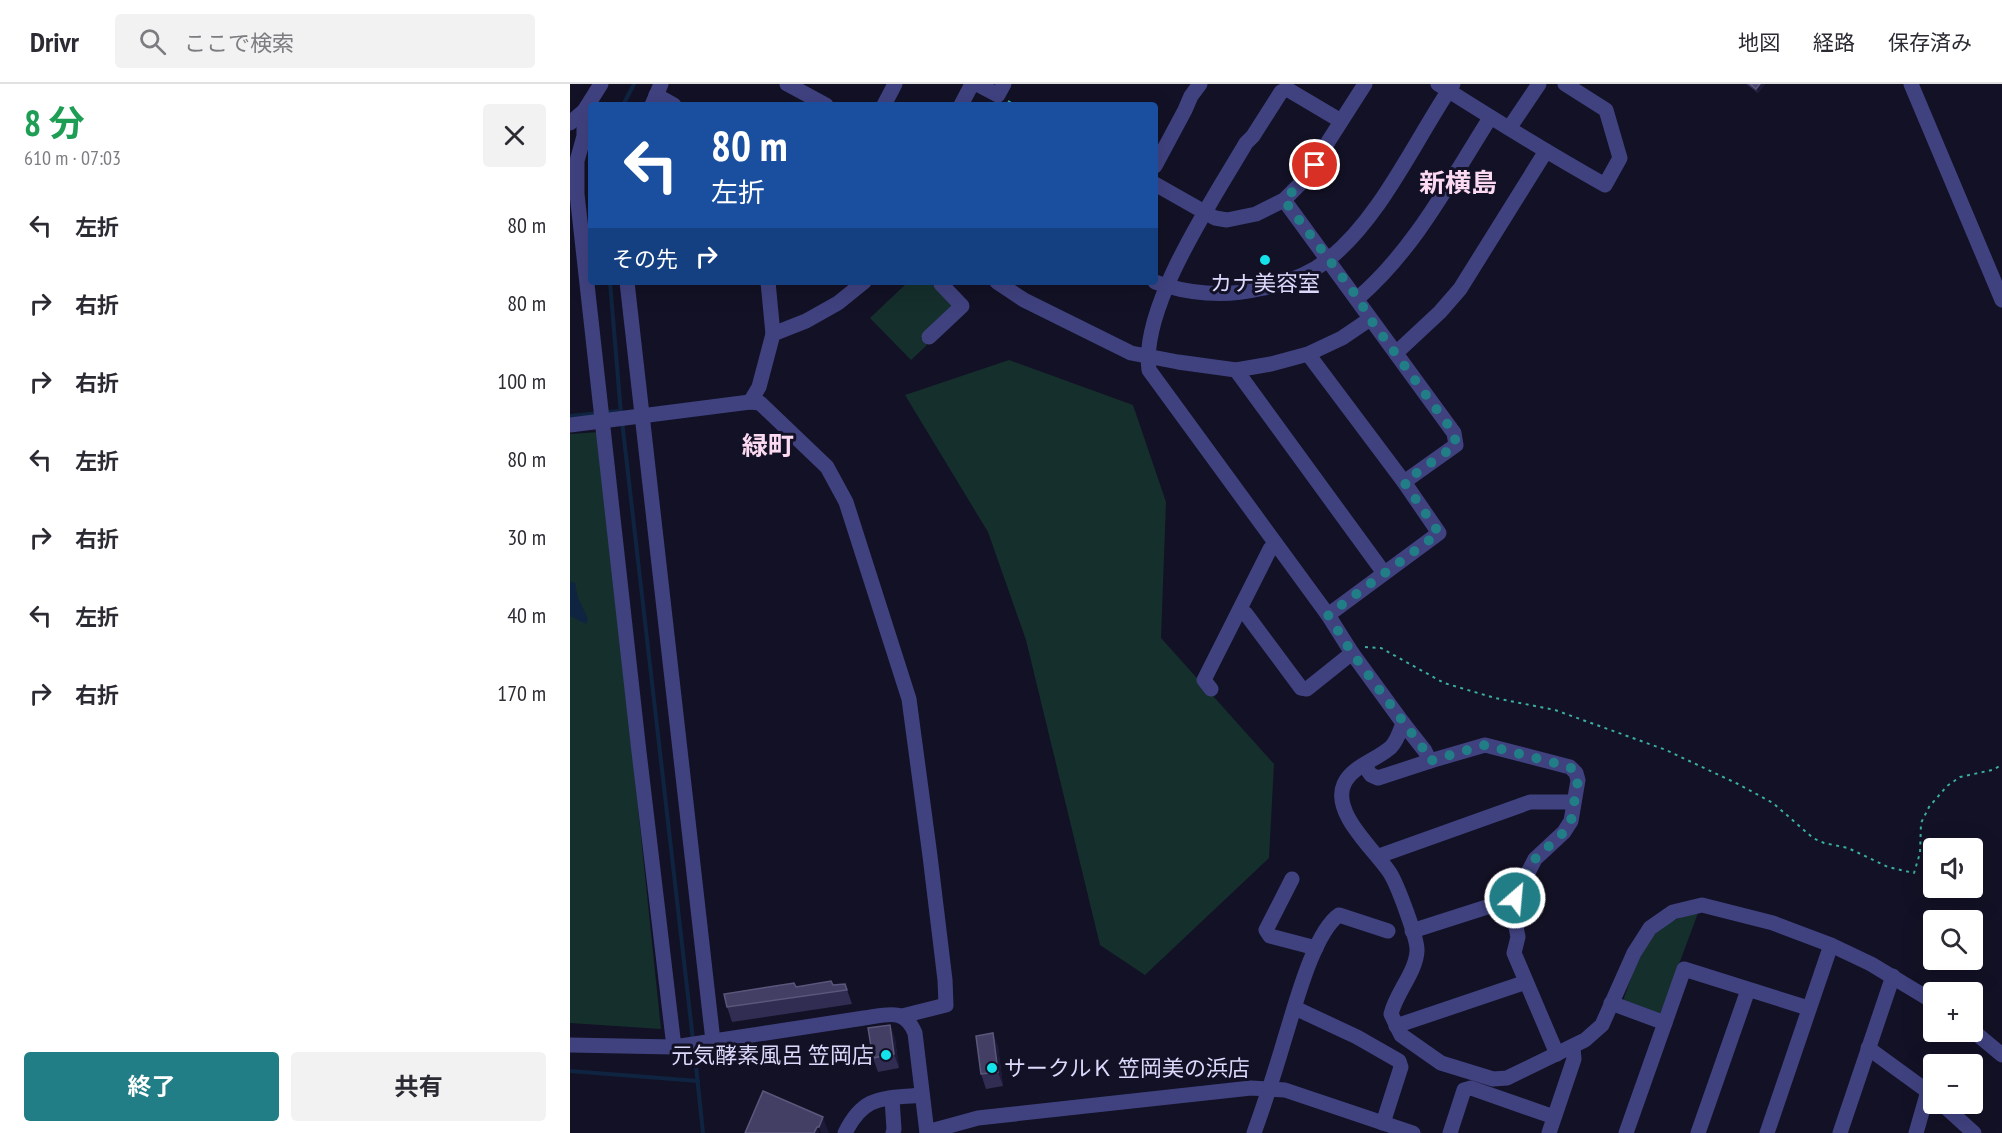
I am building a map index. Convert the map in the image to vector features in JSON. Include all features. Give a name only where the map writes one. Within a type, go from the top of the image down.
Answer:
[{"type":"street","points":[[590,102],[601,84]]},
{"type":"street","points":[[787,84],[812,95]]},
{"type":"street","points":[[886,102],[895,84]]},
{"type":"street","points":[[963,102],[972,84]]},
{"type":"street","points":[[976,84],[998,95],[1004,84]]},
{"type":"street","points":[[1158,160],[1191,96],[1200,84]]},
{"type":"street","points":[[1158,186],[1215,218],[1227,220],[1256,214],[1284,200],[1303,181],[1365,84]]},
{"type":"street","points":[[1510,127],[1539,84]]},
{"type":"street","points":[[1161,284],[1214,294],[1245,292],[1276,285],[1328,260],[1363,224],[1447,86],[1490,118],[1510,127],[1605,185],[1620,158],[1606,110],[1565,84]]},
{"type":"street","points":[[1911,84],[2002,300]]},
{"type":"street","points":[[1341,121],[1287,89],[1281,92],[1253,136],[1246,143],[1161,284],[1147,356],[1149,370],[1328,615],[1352,653],[1425,751],[1430,761]]},
{"type":"street","points":[[570,123],[588,105]]},
{"type":"street","points":[[584,111],[584,136],[577,161],[577,194],[680,1046]]},
{"type":"street","points":[[1358,298],[1380,279],[1410,244],[1490,118]]},
{"type":"street","points":[[1396,353],[1440,312],[1460,289],[1546,151]]},
{"type":"street","points":[[1284,200],[1358,298],[1370,319],[1454,433],[1456,445],[1404,482]]},
{"type":"street","points":[[627,285],[638,416],[707,1042]]},
{"type":"street","points":[[750,402],[759,387],[773,334],[768,285]]},
{"type":"street","points":[[840,285],[841,300]]},
{"type":"street","points":[[773,334],[806,321],[841,300],[860,285]]},
{"type":"street","points":[[929,337],[962,306],[942,285]]},
{"type":"street","points":[[1002,285],[1024,300],[1131,353],[1236,370],[1308,354],[1342,338],[1370,319]]},
{"type":"street","points":[[1308,354],[1404,482],[1439,533],[1328,615]]},
{"type":"street","points":[[1236,370],[1384,573]]},
{"type":"street","points":[[570,425],[603,417],[638,416],[750,402],[760,403],[827,467],[846,502],[909,699],[930,856],[946,1005],[902,1016]]},
{"type":"street","points":[[1211,689],[1204,680],[1270,549],[1275,544]]},
{"type":"street","points":[[1240,610],[1246,614],[1301,688],[1307,689],[1352,653]]},
{"type":"street","points":[[1403,723],[1391,747],[1351,774],[1344,784],[1341,800],[1347,817],[1392,876],[1417,950],[1413,967],[1395,999],[1391,1014],[1395,1026],[1401,1035],[1441,1063],[1493,1079],[1507,1078],[1573,1048],[1602,1025],[1634,953],[1650,927],[1673,912],[1702,905],[1773,923],[1831,945],[1893,976],[1923,995]]},
{"type":"street","points":[[1364,765],[1371,775],[1378,778],[1485,745],[1570,767],[1576,773],[1578,780],[1571,821],[1564,832],[1535,859],[1515,898],[1513,912],[1518,937],[1515,953],[1557,1054]]},
{"type":"street","points":[[1378,856],[1530,802],[1573,802]]},
{"type":"street","points":[[1292,879],[1266,930],[1270,936],[1316,948]]},
{"type":"street","points":[[1412,931],[1515,898]]},
{"type":"street","points":[[1254,1133],[1301,984],[1316,948],[1332,920],[1339,915],[1388,931]]},
{"type":"street","points":[[1767,1133],[1831,945]]},
{"type":"street","points":[[1626,1133],[1684,969],[1808,1008]]},
{"type":"street","points":[[1840,1133],[1893,976]]},
{"type":"street","points":[[1395,1026],[1526,982]]},
{"type":"street","points":[[1698,1133],[1748,990]]},
{"type":"street","points":[[1611,1003],[1665,1023]]},
{"type":"street","points":[[1295,1008],[1357,1037],[1399,1061],[1401,1067],[1383,1123]]},
{"type":"street","points":[[570,1045],[680,1046],[894,1014],[910,1021],[915,1033],[927,1132],[978,1118],[1251,1088],[1269,1088],[1285,1090],[1413,1133]]},
{"type":"street","points":[[1983,1039],[2002,1055]]},
{"type":"street","points":[[1549,1133],[1574,1059],[1573,1048]]},
{"type":"street","points":[[1868,1048],[1923,1088]]},
{"type":"street","points":[[1450,1133],[1464,1090],[1471,1088],[1554,1117]]},
{"type":"street","points":[[845,1133],[852,1118],[866,1105],[877,1100],[922,1095]]},
{"type":"street","points":[[892,1099],[893,1133]]},
{"type":"street","points":[[1916,1133],[1923,1114]]},
{"type":"street","points":[[1953,1114],[1974,1133]]},
{"type":"path","points":[[1352,653],[1360,647],[1381,648],[1444,683],[1495,698],[1555,710],[1666,750],[1773,803],[1813,838],[1848,848],[1888,867],[1914,873],[1920,853],[1921,823],[1929,807],[1947,786],[1960,777],[1992,770],[2002,765]]},
{"type":"green space","points":[[905,285],[938,285],[956,305],[921,338],[927,345],[911,360],[870,318]]},
{"type":"green space","points":[[1009,360],[1133,405],[1166,502],[1161,638],[1274,764],[1269,858],[1145,975],[1100,945],[1026,640],[988,532],[905,395]]},
{"type":"green space","points":[[599,432],[661,1029],[570,1023],[570,434]]},
{"type":"green space","points":[[1698,913],[1660,1015],[1623,1001],[1646,944],[1665,925]]},
{"type":"water","points":[[570,581],[575,583],[578,598],[588,619],[586,624],[570,616]]},
{"type":"building","points":[[1750,84],[1760,84],[1756,89]]},
{"type":"building","points":[[831,981],[833,985],[845,984],[847,990],[727,1007],[724,994],[794,983],[796,987]]},
{"type":"building","points":[[890,1025],[894,1054],[873,1058],[868,1028]]},
{"type":"building","points":[[993,1033],[998,1072],[981,1074],[976,1036]]},
{"type":"building","points":[[763,1091],[823,1117],[819,1127],[814,1133],[745,1133]]},
{"type":"waterway","points":[[625,102],[634,84]]},
{"type":"waterway","points":[[610,285],[621,414]]},
{"type":"waterway","points":[[607,412],[621,411]]},
{"type":"waterway","points":[[570,416],[599,413]]},
{"type":"waterway","points":[[622,421],[693,1040]]},
{"type":"waterway","points":[[694,1047],[703,1133]]},
{"type":"waterway","points":[[570,1071],[698,1081]]},
{"type":"place","name":"カナ美容室","points":[[1265,260]]},
{"type":"place","name":"元気酵素風呂 笠岡店","points":[[886,1055]]},
{"type":"place","name":"サークルＫ 笠岡美の浜店","points":[[992,1068]]},
{"type":"district","name":"新横島","points":[[1458,182]]},
{"type":"district","name":"緑町","points":[[768,445]]},
{"type":"route","points":[[1315,165],[1284,200],[1358,298],[1370,319],[1454,433],[1456,445],[1404,482],[1439,533],[1328,615],[1352,653],[1425,751],[1430,761],[1485,745],[1570,767],[1576,773],[1578,780],[1571,821],[1564,832],[1535,859],[1515,898]]}]
